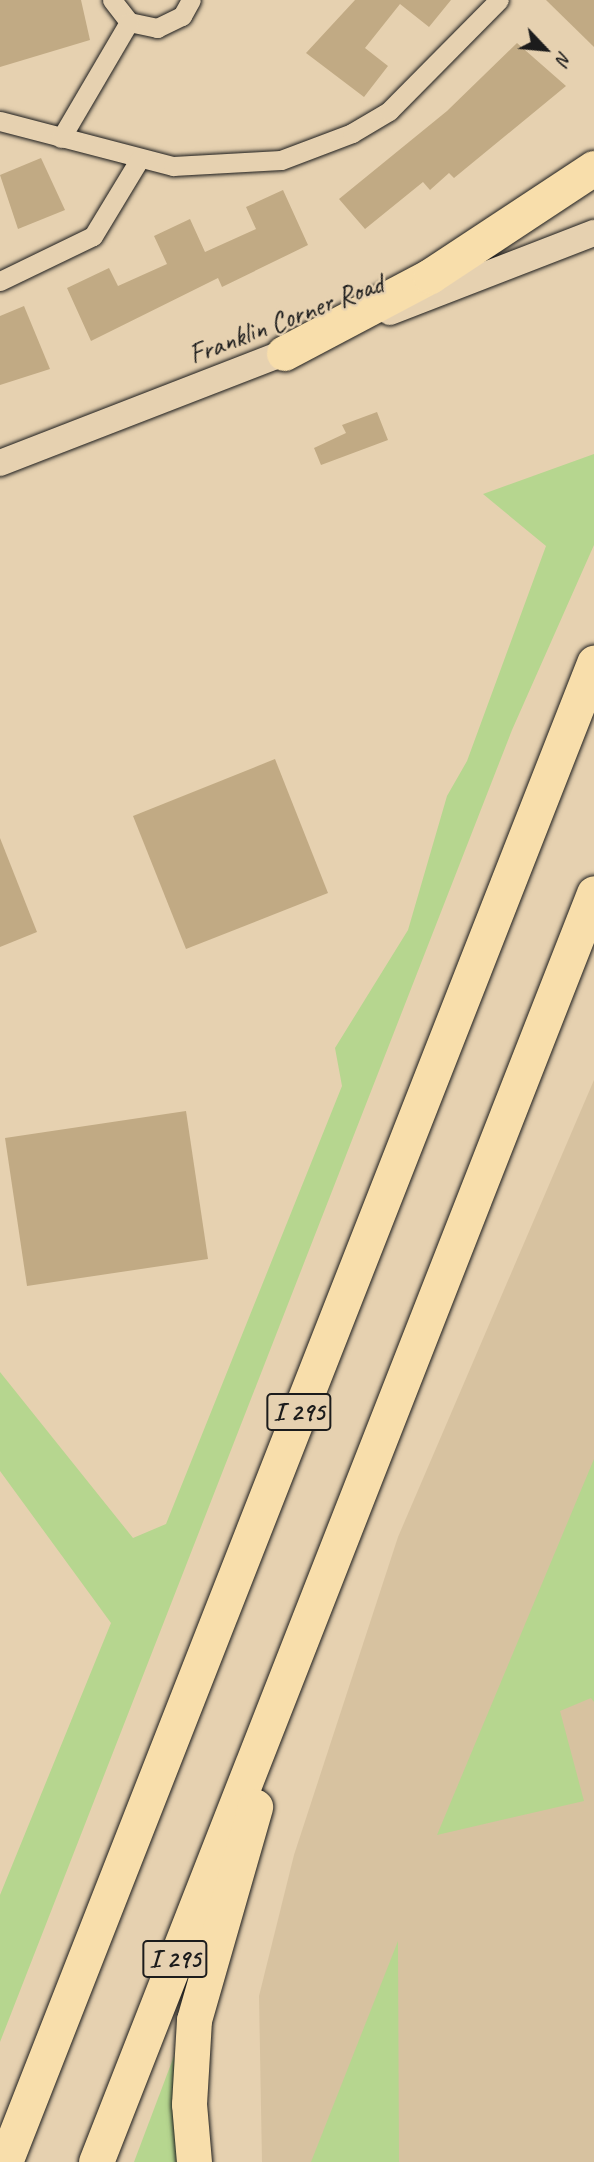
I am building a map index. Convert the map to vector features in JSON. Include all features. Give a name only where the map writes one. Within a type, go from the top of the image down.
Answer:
[{"type":"highway","points":[[284,353],[430,276],[594,167]]},
{"type":"highway","name":"I 295","points":[[5,2162],[594,663]]},
{"type":"highway","name":"I 295","points":[[96,2162],[594,893]]},
{"type":"highway","points":[[194,2162],[189,2104],[194,2020],[255,1814],[254,1755]]},
{"type":"street","points":[[112,0],[129,22],[170,24],[191,0]]},
{"type":"street","points":[[0,121],[139,160],[249,166],[352,134],[419,87],[499,0]]},
{"type":"street","points":[[61,138],[129,22]]},
{"type":"street","points":[[0,281],[93,236],[139,160]]},
{"type":"street","name":"Franklin Corner Road","points":[[0,463],[594,233]]},
{"type":"shaded area","points":[[594,1080],[594,2162],[262,2162],[259,1996],[294,1855],[398,1537]]},
{"type":"green space","points":[[594,454],[594,545],[512,730],[0,2042],[0,1895],[111,1623],[0,1471],[0,1372],[133,1538],[166,1524],[342,1086],[335,1048],[408,930],[447,796],[467,761],[546,546],[483,494]]},
{"type":"green space","points":[[594,1459],[594,1702],[591,1698],[560,1711],[584,1801],[437,1835]]},
{"type":"green space","points":[[398,1941],[399,2162],[311,2162]]},
{"type":"green space","points":[[174,2056],[180,2162],[134,2162]]},
{"type":"building","points":[[0,0],[81,0],[90,40],[0,67]]},
{"type":"building","points":[[355,0],[451,0],[429,27],[400,4],[365,48],[388,66],[364,97],[306,53]]},
{"type":"building","points":[[546,0],[594,0],[594,47]]},
{"type":"building","points":[[517,43],[566,86],[454,178],[449,173],[430,190],[423,182],[365,229],[339,199],[447,111]]},
{"type":"building","points":[[41,158],[65,210],[18,229],[0,175]]},
{"type":"building","points":[[283,190],[308,245],[222,287],[218,278],[91,341],[67,288],[109,268],[118,286],[167,264],[154,236],[190,219],[205,252],[256,229],[246,207]]},
{"type":"building","points":[[24,306],[50,369],[0,385],[0,316]]},
{"type":"building","points":[[377,412],[388,440],[321,465],[314,448],[346,433],[342,425]]},
{"type":"building","points":[[275,759],[328,893],[186,949],[133,816]]},
{"type":"building","points":[[0,838],[37,932],[0,947]]},
{"type":"building","points":[[186,1111],[208,1259],[27,1286],[5,1138]]}]
